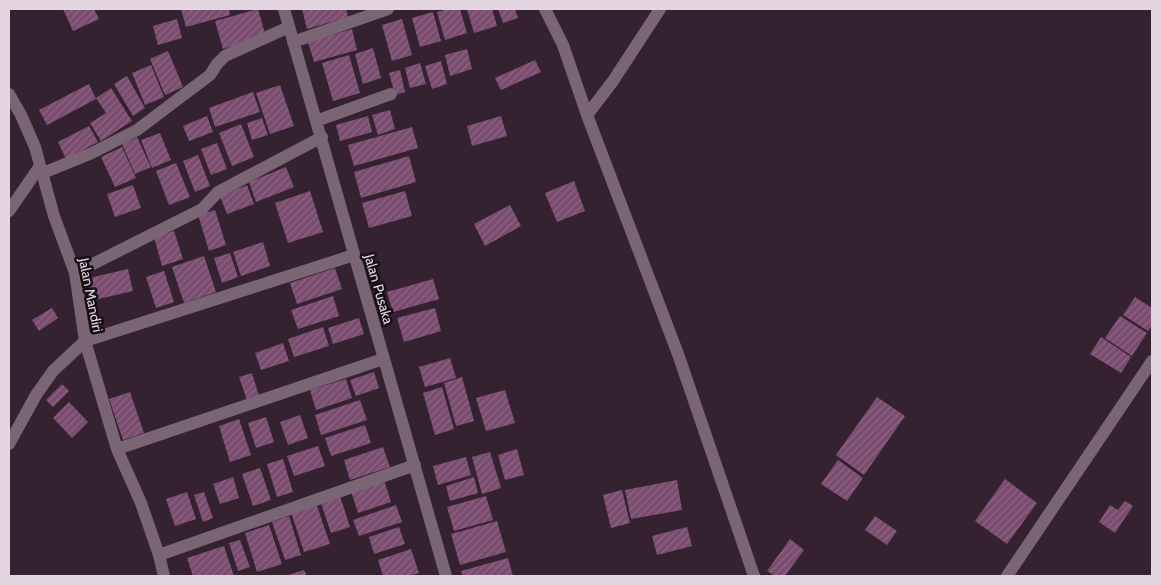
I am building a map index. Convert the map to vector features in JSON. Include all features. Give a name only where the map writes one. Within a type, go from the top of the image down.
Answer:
[{"type":"street","name":"Jalan Pusaka","points":[[284,9],[446,576]]},
{"type":"street","points":[[293,42],[388,9]]},
{"type":"street","points":[[545,9],[562,45],[678,354],[754,576]]},
{"type":"street","points":[[587,115],[613,81],[660,9]]},
{"type":"street","points":[[9,211],[42,170],[92,153],[136,130],[210,76],[217,64],[225,56],[289,27]]},
{"type":"street","name":"Jalan Mandiri","points":[[9,94],[21,115],[35,147],[54,216],[75,273],[85,341],[117,449],[141,503],[159,555],[164,576]]},
{"type":"street","points":[[316,121],[391,94]]},
{"type":"street","points":[[75,273],[202,209],[218,192],[322,137]]},
{"type":"street","points":[[9,444],[36,395],[53,371],[85,341],[354,255]]},
{"type":"street","points":[[117,449],[383,359]]},
{"type":"street","points":[[1007,576],[1152,361]]},
{"type":"street","points":[[159,555],[415,465]]},
{"type":"building","points":[[63,9],[94,9],[99,19],[73,31]]},
{"type":"building","points":[[181,9],[229,9],[230,15],[186,27]]},
{"type":"building","points":[[258,9],[266,37],[223,49],[215,21]]},
{"type":"building","points":[[302,9],[346,9],[348,17],[307,29]]},
{"type":"building","points":[[448,9],[460,9],[467,33],[445,40],[437,12]]},
{"type":"building","points":[[467,9],[492,9],[497,26],[474,33]]},
{"type":"building","points":[[498,9],[515,9],[518,18],[503,23]]},
{"type":"building","points":[[433,12],[441,41],[420,47],[412,18]]},
{"type":"building","points":[[177,19],[182,38],[158,45],[153,26]]},
{"type":"building","points":[[402,19],[412,55],[392,61],[382,25]]},
{"type":"building","points":[[352,29],[357,50],[314,62],[308,42]]},
{"type":"building","points":[[373,48],[381,78],[363,84],[355,54]]},
{"type":"building","points":[[467,49],[472,69],[450,76],[445,55]]},
{"type":"building","points":[[168,51],[183,87],[165,95],[150,59]]},
{"type":"building","points":[[349,55],[360,93],[333,101],[322,63]]},
{"type":"building","points":[[535,60],[541,72],[501,90],[495,78]]},
{"type":"building","points":[[441,61],[447,84],[432,89],[425,66]]},
{"type":"building","points":[[420,63],[426,84],[410,88],[405,68]]},
{"type":"building","points":[[151,65],[164,97],[145,105],[132,73]]},
{"type":"building","points":[[400,70],[405,92],[395,95],[389,73]]},
{"type":"building","points":[[127,76],[145,108],[133,116],[114,84]]},
{"type":"building","points":[[89,84],[96,99],[47,125],[39,110]]},
{"type":"building","points":[[280,85],[294,126],[270,134],[256,93]]},
{"type":"building","points":[[111,88],[132,121],[101,141],[90,123],[106,113],[96,98]]},
{"type":"building","points":[[253,92],[260,112],[215,127],[209,108]]},
{"type":"building","points":[[390,110],[395,129],[378,135],[372,115]]},
{"type":"building","points":[[207,116],[213,132],[189,141],[183,126]]},
{"type":"building","points":[[368,116],[372,132],[340,141],[336,125]]},
{"type":"building","points":[[501,116],[507,136],[472,146],[467,126]]},
{"type":"building","points":[[262,118],[268,135],[252,140],[247,123]]},
{"type":"building","points":[[241,124],[254,157],[232,166],[219,133]]},
{"type":"building","points":[[89,126],[98,142],[66,159],[58,142]]},
{"type":"building","points":[[412,127],[418,148],[354,166],[348,145]]},
{"type":"building","points":[[160,133],[171,160],[152,168],[141,140]]},
{"type":"building","points":[[137,137],[151,167],[135,174],[122,144]]},
{"type":"building","points":[[217,143],[227,169],[211,175],[201,149]]},
{"type":"building","points":[[122,147],[136,178],[115,187],[101,157]]},
{"type":"building","points":[[198,155],[210,186],[195,192],[183,161]]},
{"type":"building","points":[[409,156],[416,182],[361,198],[354,172]]},
{"type":"building","points":[[176,163],[190,197],[169,205],[156,171]]},
{"type":"building","points":[[286,167],[294,187],[256,202],[249,182]]},
{"type":"building","points":[[574,181],[585,211],[557,222],[545,193]]},
{"type":"building","points":[[133,185],[141,208],[115,217],[107,194]]},
{"type":"building","points":[[247,185],[254,204],[227,214],[220,196]]},
{"type":"building","points":[[310,191],[323,232],[288,243],[275,203]]},
{"type":"building","points":[[405,191],[412,216],[369,228],[362,203]]},
{"type":"building","points":[[510,205],[521,226],[485,246],[474,224]]},
{"type":"building","points":[[215,210],[226,245],[209,251],[198,215]]},
{"type":"building","points":[[174,231],[183,259],[162,266],[154,237]]},
{"type":"building","points":[[263,242],[270,266],[241,276],[233,252]]},
{"type":"building","points":[[230,253],[238,277],[222,283],[214,258]]},
{"type":"building","points":[[204,256],[216,292],[184,303],[172,267]]},
{"type":"building","points":[[335,268],[342,289],[297,304],[290,283]]},
{"type":"building","points":[[128,269],[133,291],[90,301],[85,279]]},
{"type":"building","points":[[164,271],[174,302],[156,308],[146,277]]},
{"type":"building","points":[[433,279],[439,299],[393,312],[387,292]]},
{"type":"building","points":[[333,296],[339,316],[298,329],[291,310]]},
{"type":"building","points":[[1135,297],[1152,308],[1152,325],[1148,331],[1123,315]]},
{"type":"building","points":[[52,308],[58,318],[39,331],[32,320]]},
{"type":"building","points":[[435,308],[441,331],[404,342],[397,318]]},
{"type":"building","points":[[1120,316],[1147,333],[1132,356],[1105,338]]},
{"type":"building","points":[[359,318],[364,334],[333,344],[328,328]]},
{"type":"building","points":[[323,327],[329,346],[294,357],[288,339]]},
{"type":"building","points":[[1101,337],[1131,357],[1121,373],[1090,354]]},
{"type":"building","points":[[283,343],[289,361],[261,370],[255,353]]},
{"type":"building","points":[[450,358],[456,378],[425,387],[419,367]]},
{"type":"building","points":[[374,372],[379,388],[356,396],[350,380]]},
{"type":"building","points":[[252,373],[259,396],[247,400],[239,377]]},
{"type":"building","points":[[462,377],[474,421],[456,426],[444,383]]},
{"type":"building","points":[[346,379],[352,398],[316,410],[310,390]]},
{"type":"building","points":[[62,384],[69,391],[53,407],[46,400]]},
{"type":"building","points":[[442,387],[454,429],[435,435],[423,393]]},
{"type":"building","points":[[505,390],[515,423],[486,431],[476,398]]},
{"type":"building","points":[[130,392],[144,433],[123,440],[109,399]]},
{"type":"building","points":[[877,397],[905,416],[864,475],[836,455]]},
{"type":"building","points":[[360,400],[367,420],[321,435],[315,415]]},
{"type":"building","points":[[69,402],[88,422],[72,438],[53,418]]},
{"type":"building","points":[[300,415],[308,438],[288,445],[280,422]]},
{"type":"building","points":[[266,417],[274,442],[256,448],[248,423]]},
{"type":"building","points":[[239,419],[251,455],[230,462],[219,426]]},
{"type":"building","points":[[365,425],[371,443],[331,456],[325,438]]},
{"type":"building","points":[[318,446],[325,466],[294,476],[287,456]]},
{"type":"building","points":[[383,447],[390,467],[350,480],[344,460]]},
{"type":"building","points":[[517,449],[524,475],[505,480],[498,455]]},
{"type":"building","points":[[490,452],[501,488],[482,494],[472,457]]},
{"type":"building","points":[[466,457],[471,475],[438,485],[433,466]]},
{"type":"building","points":[[283,459],[293,492],[277,497],[267,464]]},
{"type":"building","points":[[838,460],[863,478],[847,501],[821,484]]},
{"type":"building","points":[[260,468],[271,500],[253,506],[242,474]]},
{"type":"building","points":[[233,477],[239,498],[220,504],[213,484]]},
{"type":"building","points":[[474,477],[478,493],[450,501],[446,486]]},
{"type":"building","points":[[1005,479],[1037,503],[1007,544],[975,521]]},
{"type":"building","points":[[384,480],[391,502],[358,513],[351,491]]},
{"type":"building","points":[[677,480],[682,510],[631,519],[625,490]]},
{"type":"building","points":[[622,490],[630,523],[611,528],[603,495]]},
{"type":"building","points":[[187,492],[196,519],[175,526],[166,499]]},
{"type":"building","points":[[204,492],[213,518],[203,522],[194,495]]},
{"type":"building","points":[[339,493],[350,527],[331,533],[320,500]]},
{"type":"building","points":[[486,496],[493,520],[454,531],[447,507]]},
{"type":"building","points":[[1125,501],[1133,506],[1115,533],[1099,522],[1110,505],[1118,510]]},
{"type":"building","points":[[316,503],[330,544],[304,552],[291,512]]},
{"type":"building","points":[[396,505],[402,522],[359,536],[353,520]]},
{"type":"building","points":[[289,516],[301,555],[285,560],[272,522]]},
{"type":"building","points":[[875,516],[897,531],[887,545],[865,530]]},
{"type":"building","points":[[497,521],[506,552],[460,565],[451,534]]},
{"type":"building","points":[[269,525],[282,564],[257,572],[245,533]]},
{"type":"building","points":[[399,527],[405,544],[374,554],[369,537]]},
{"type":"building","points":[[687,527],[692,546],[657,555],[652,536]]},
{"type":"building","points":[[790,539],[804,550],[785,576],[775,576],[767,571]]},
{"type":"building","points":[[240,540],[250,567],[238,571],[229,543]]},
{"type":"building","points":[[224,546],[234,576],[193,576],[187,558]]},
{"type":"building","points":[[411,549],[419,573],[409,576],[383,576],[378,560]]},
{"type":"building","points":[[508,558],[513,576],[463,576],[461,571]]},
{"type":"building","points":[[304,570],[307,576],[285,576]]}]
